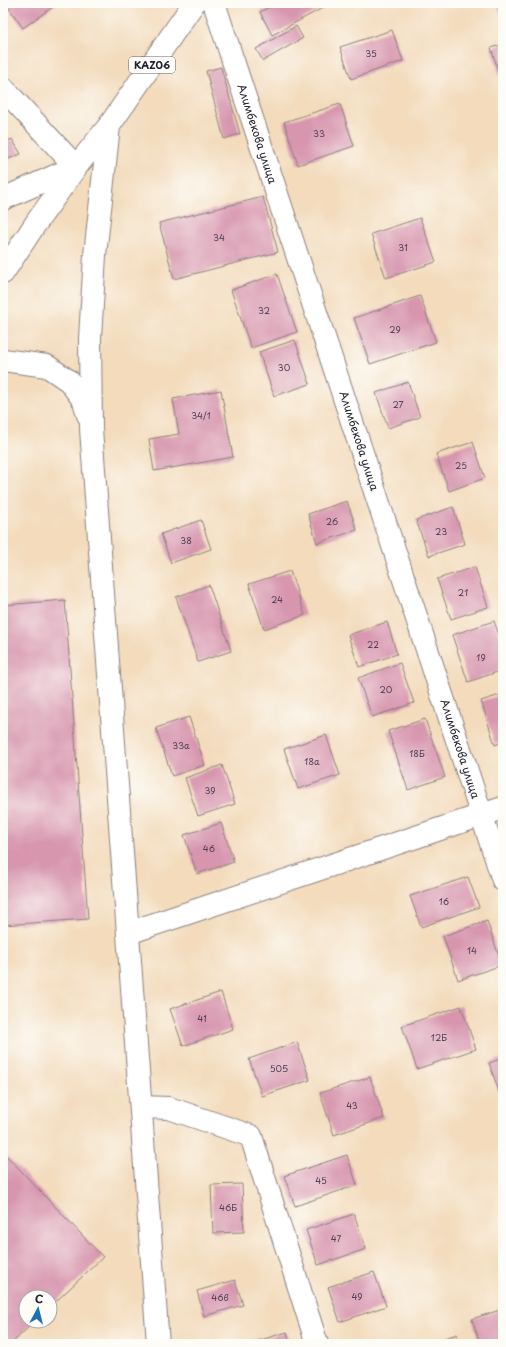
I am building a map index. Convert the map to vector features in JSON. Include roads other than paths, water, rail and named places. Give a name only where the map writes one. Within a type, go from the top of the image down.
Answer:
[{"type":"main road","name":"KАZ06","points":[[3,273],[36,222],[76,167],[109,126],[194,3]]},
{"type":"main road","name":"Алимбекова улица","points":[[214,3],[503,880]]},
{"type":"main road","points":[[3,88],[76,167]]},
{"type":"main road","points":[[109,126],[94,255],[90,338],[91,429],[158,1344]]},
{"type":"main road","name":"KАZ06","points":[[3,199],[76,167]]},
{"type":"main road","points":[[3,256],[36,222]]},
{"type":"main road","points":[[3,360],[47,366],[69,381],[84,401],[91,429]]},
{"type":"main road","points":[[128,933],[503,808]]},
{"type":"main road","points":[[141,1107],[169,1108],[251,1136],[317,1344]]}]
